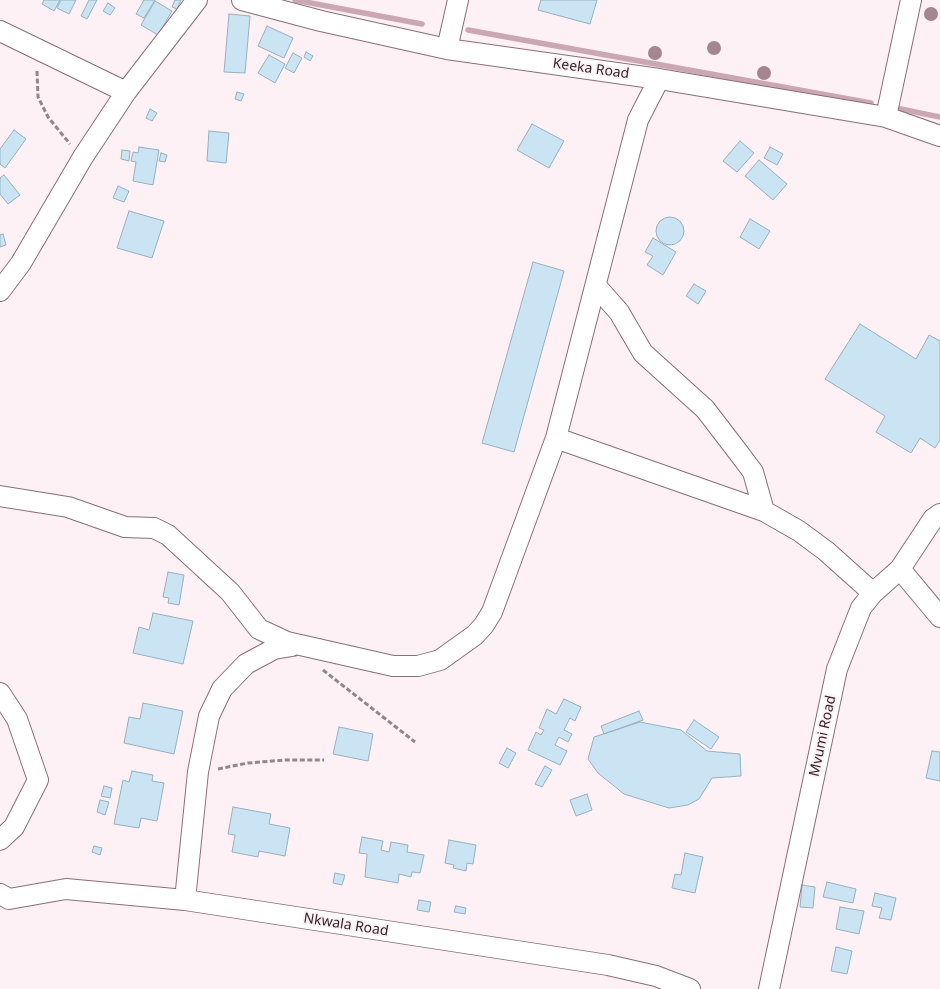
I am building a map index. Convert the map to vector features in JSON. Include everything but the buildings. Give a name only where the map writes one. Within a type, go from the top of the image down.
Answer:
[{"type":"street","points":[[0,291],[21,263],[83,157],[126,92],[197,0]]},
{"type":"street","name":"Keeka Road","points":[[242,0],[321,21],[447,48],[659,79],[886,117],[940,136]]},
{"type":"street","points":[[447,48],[458,0]]},
{"type":"street","points":[[886,117],[911,0]]},
{"type":"street","points":[[0,31],[126,92]]},
{"type":"street","points":[[0,47],[29,45]]},
{"type":"street","points":[[0,496],[68,507],[125,526],[154,528],[168,535],[230,592],[259,629],[287,642],[393,666],[418,666],[440,660],[484,626],[492,612],[556,438],[638,120],[659,79]]},
{"type":"street","points":[[0,275],[21,263]]},
{"type":"street","points":[[596,286],[619,312],[643,353],[705,409],[753,472],[764,511]]},
{"type":"street","points":[[556,438],[764,511],[799,531],[826,551],[873,593]]},
{"type":"street","name":"Mvumi Road","points":[[769,989],[837,669],[861,608],[873,593],[900,569],[933,519],[940,514]]},
{"type":"street","points":[[900,569],[940,617]]},
{"type":"street","points":[[185,900],[198,772],[209,716],[222,689],[246,664],[274,649],[292,646]]},
{"type":"street","points":[[0,693],[17,719],[38,780],[14,827],[0,840]]},
{"type":"street","name":"Nkwala Road","points":[[0,894],[9,899],[66,889],[185,900],[608,965],[656,976],[690,989]]},
{"type":"path","points":[[29,45],[38,97],[62,136],[83,157]]},
{"type":"path","points":[[292,646],[414,742]]},
{"type":"path","points":[[198,772],[248,763],[324,760]]},
{"type":"waterway","points":[[295,0],[422,24]]},
{"type":"waterway","points":[[468,30],[871,103]]},
{"type":"waterway","points":[[891,107],[940,117]]}]
